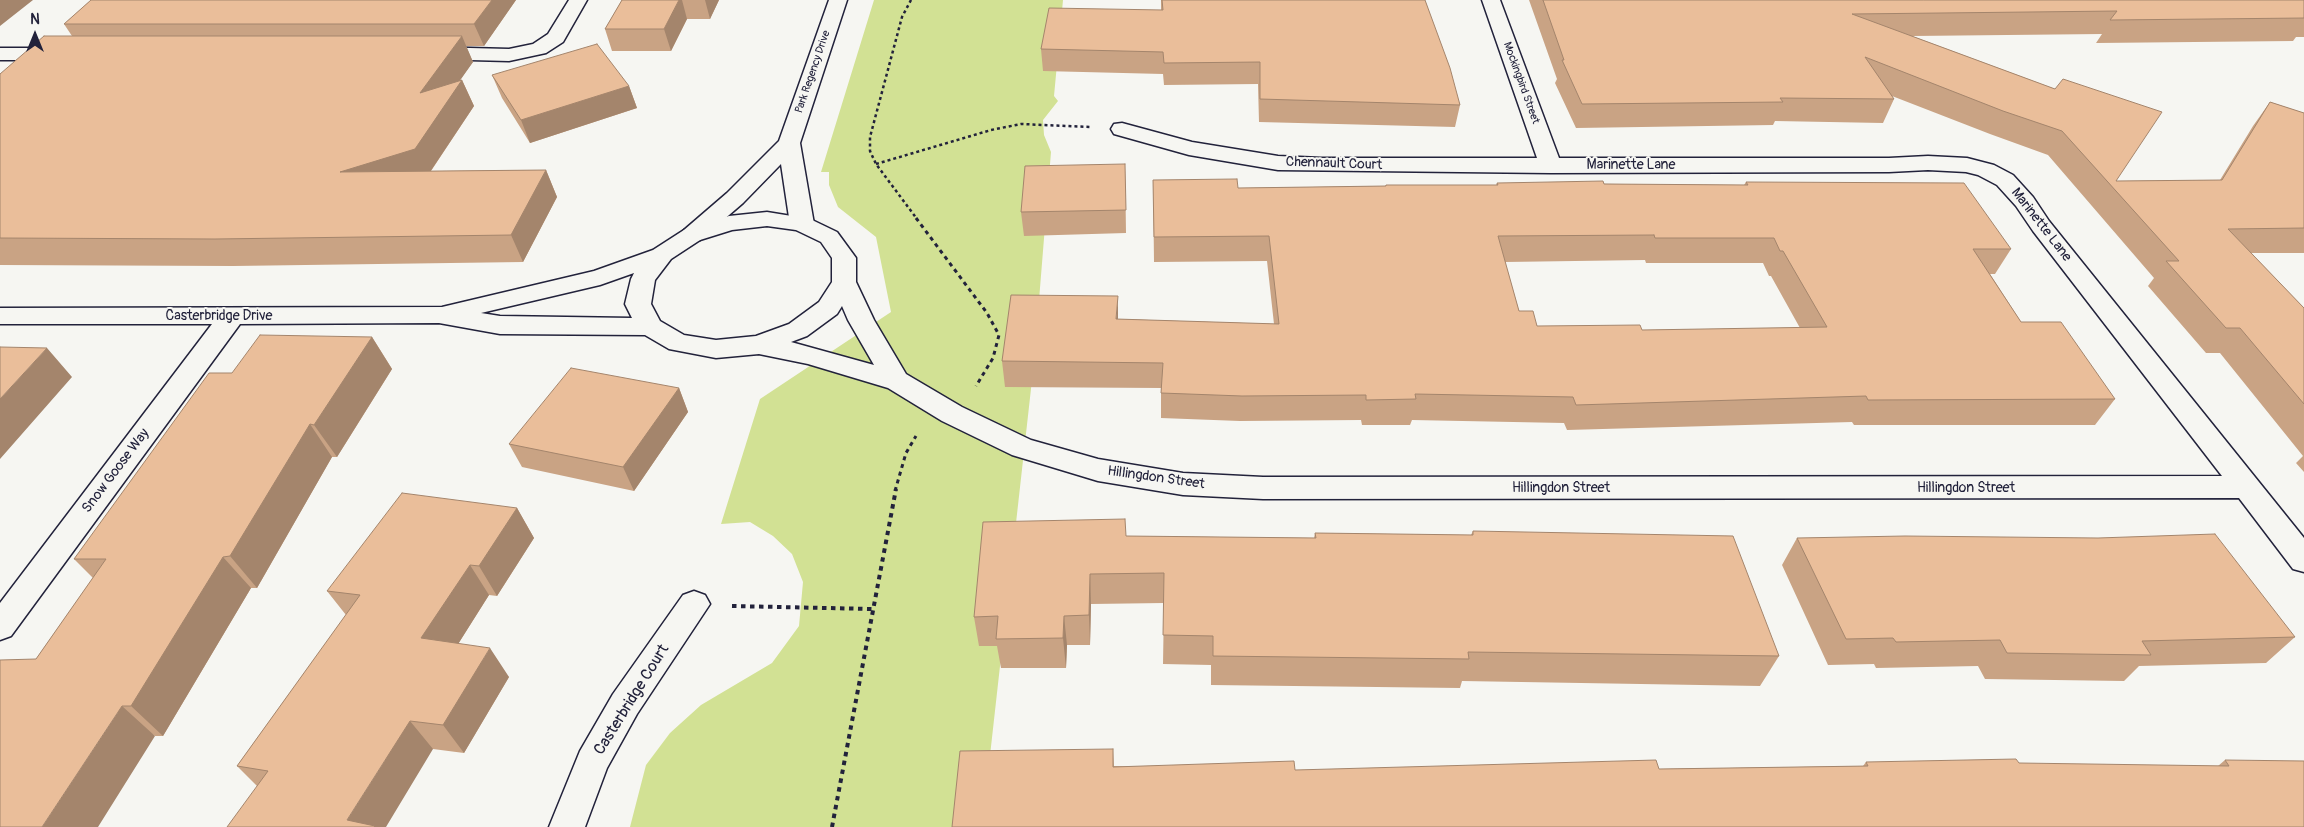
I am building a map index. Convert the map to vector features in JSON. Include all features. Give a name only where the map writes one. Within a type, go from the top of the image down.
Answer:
[{"type":"street","points":[[410,53],[509,55],[539,49],[556,38],[578,0]]},
{"type":"street","name":"Park Regency Drive","points":[[692,235],[734,198],[789,143],[838,0]]},
{"type":"street","name":"Mockingbird Street","points":[[1491,0],[1551,166]]},
{"type":"street","points":[[0,54],[82,54]]},
{"type":"street","points":[[13,71],[33,54]]},
{"type":"street","name":"Chennault Court","points":[[1122,128],[1189,148],[1278,163],[1358,166],[1551,166]]},
{"type":"street","name":"Park Regency Drive","points":[[789,143],[802,224]]},
{"type":"street","name":"Marinette Lane","points":[[1551,166],[1889,165],[1928,163],[1967,165],[1986,170],[2005,180],[2025,202],[2041,226],[2304,560]]},
{"type":"street","points":[[767,219],[802,224],[829,237],[844,258],[844,282],[828,308],[798,330],[759,344],[716,349],[678,343],[650,327],[638,304],[643,278],[662,254],[692,235],[728,222],[767,219]]},
{"type":"street","name":"Casterbridge Drive","points":[[439,315],[600,277],[662,254]]},
{"type":"street","name":"Hillingdon Street","points":[[844,282],[861,320],[897,381]]},
{"type":"street","name":"Casterbridge Drive","points":[[0,316],[439,315],[500,325],[596,324],[650,327]]},
{"type":"street","name":"Snow Goose Way","points":[[0,627],[232,316]]},
{"type":"street","name":"Hillingdon Street","points":[[759,344],[809,355],[897,381],[952,414],[1022,448],[1098,470],[1182,484],[1263,488],[2246,487]]},
{"type":"street","name":"Casterbridge Court","points":[[567,827],[592,762],[625,704],[694,604]]},
{"type":"path","points":[[876,164],[991,130],[1021,124],[1122,128]]},
{"type":"path","points":[[694,604],[807,610],[872,610]]},
{"type":"green space","points":[[874,0],[1063,0],[1054,96],[1058,101],[1043,120],[1044,135],[1051,152],[1034,362],[982,827],[630,827],[646,765],[670,733],[701,705],[772,663],[799,626],[803,582],[792,554],[773,536],[750,522],[721,524],[760,399],[891,312],[876,237],[838,207],[829,185],[829,172],[821,172]]},
{"type":"building","points":[[91,0],[492,0],[474,24],[64,24]]},
{"type":"building","points":[[622,0],[679,0],[664,29],[605,29]]},
{"type":"building","points":[[1162,0],[1425,0],[1450,68],[1460,105],[1260,99],[1260,62],[1164,63],[1163,52],[1041,49],[1049,8],[1163,10]]},
{"type":"building","points":[[1543,0],[2304,0],[2304,18],[2110,20],[2117,11],[1852,14],[2055,89],[2063,79],[2162,112],[2116,181],[2222,180],[2270,102],[2304,113],[2304,228],[2228,229],[2304,308],[2304,404],[2240,328],[2226,328],[2166,261],[2179,261],[2062,131],[2003,111],[1865,57],[1894,99],[1780,98],[1783,102],[1582,104],[1562,60],[1564,60]]},
{"type":"building","points":[[44,36],[462,36],[420,93],[462,80],[415,149],[340,172],[546,170],[511,235],[215,239],[0,238],[0,74]]},
{"type":"building","points":[[597,44],[629,86],[521,120],[492,75]]},
{"type":"building","points":[[1125,164],[1126,210],[1021,212],[1025,166]]},
{"type":"building","points":[[1237,179],[1238,188],[1498,185],[1497,183],[1603,181],[1604,184],[1748,185],[1746,182],[1964,183],[2011,249],[1973,249],[2021,322],[2061,322],[2115,399],[1868,400],[1866,396],[1576,405],[1573,397],[1415,394],[1416,399],[1366,400],[1366,395],[1242,396],[1161,393],[1163,363],[1002,361],[1011,295],[1118,296],[1116,319],[1279,324],[1269,236],[1154,237],[1153,180]],"holes":[[[1654,235],[1655,238],[1774,238],[1827,327],[1642,330],[1640,325],[1537,326],[1533,311],[1519,311],[1498,236]]]},
{"type":"building","points":[[260,335],[372,337],[314,425],[310,424],[230,556],[223,557],[131,706],[122,706],[42,827],[0,827],[0,660],[36,659],[106,559],[74,559],[209,373],[232,373]]},
{"type":"building","points":[[0,347],[47,348],[0,399]]},
{"type":"building","points":[[571,368],[679,388],[623,467],[509,444]]},
{"type":"building","points":[[402,493],[517,508],[479,566],[470,565],[421,638],[490,648],[443,725],[410,721],[347,820],[374,827],[227,827],[268,771],[237,766],[360,595],[327,591]]},
{"type":"building","points":[[1125,519],[1126,536],[1316,538],[1315,533],[1473,535],[1473,531],[1733,536],[1779,656],[1468,652],[1469,659],[1213,656],[1213,636],[1163,635],[1164,573],[1090,574],[1089,615],[1064,616],[1063,638],[996,639],[998,616],[974,617],[983,522]]},
{"type":"building","points":[[2215,534],[2295,637],[2142,641],[2151,655],[2007,653],[2000,640],[1896,642],[1893,638],[1846,639],[1797,538],[1905,536],[2098,538]]},
{"type":"building","points":[[1113,749],[1113,767],[1294,761],[1295,770],[1656,760],[1659,769],[1868,766],[1866,762],[2016,759],[2019,763],[2229,766],[2225,760],[2304,761],[2304,827],[952,827],[960,751]]}]
